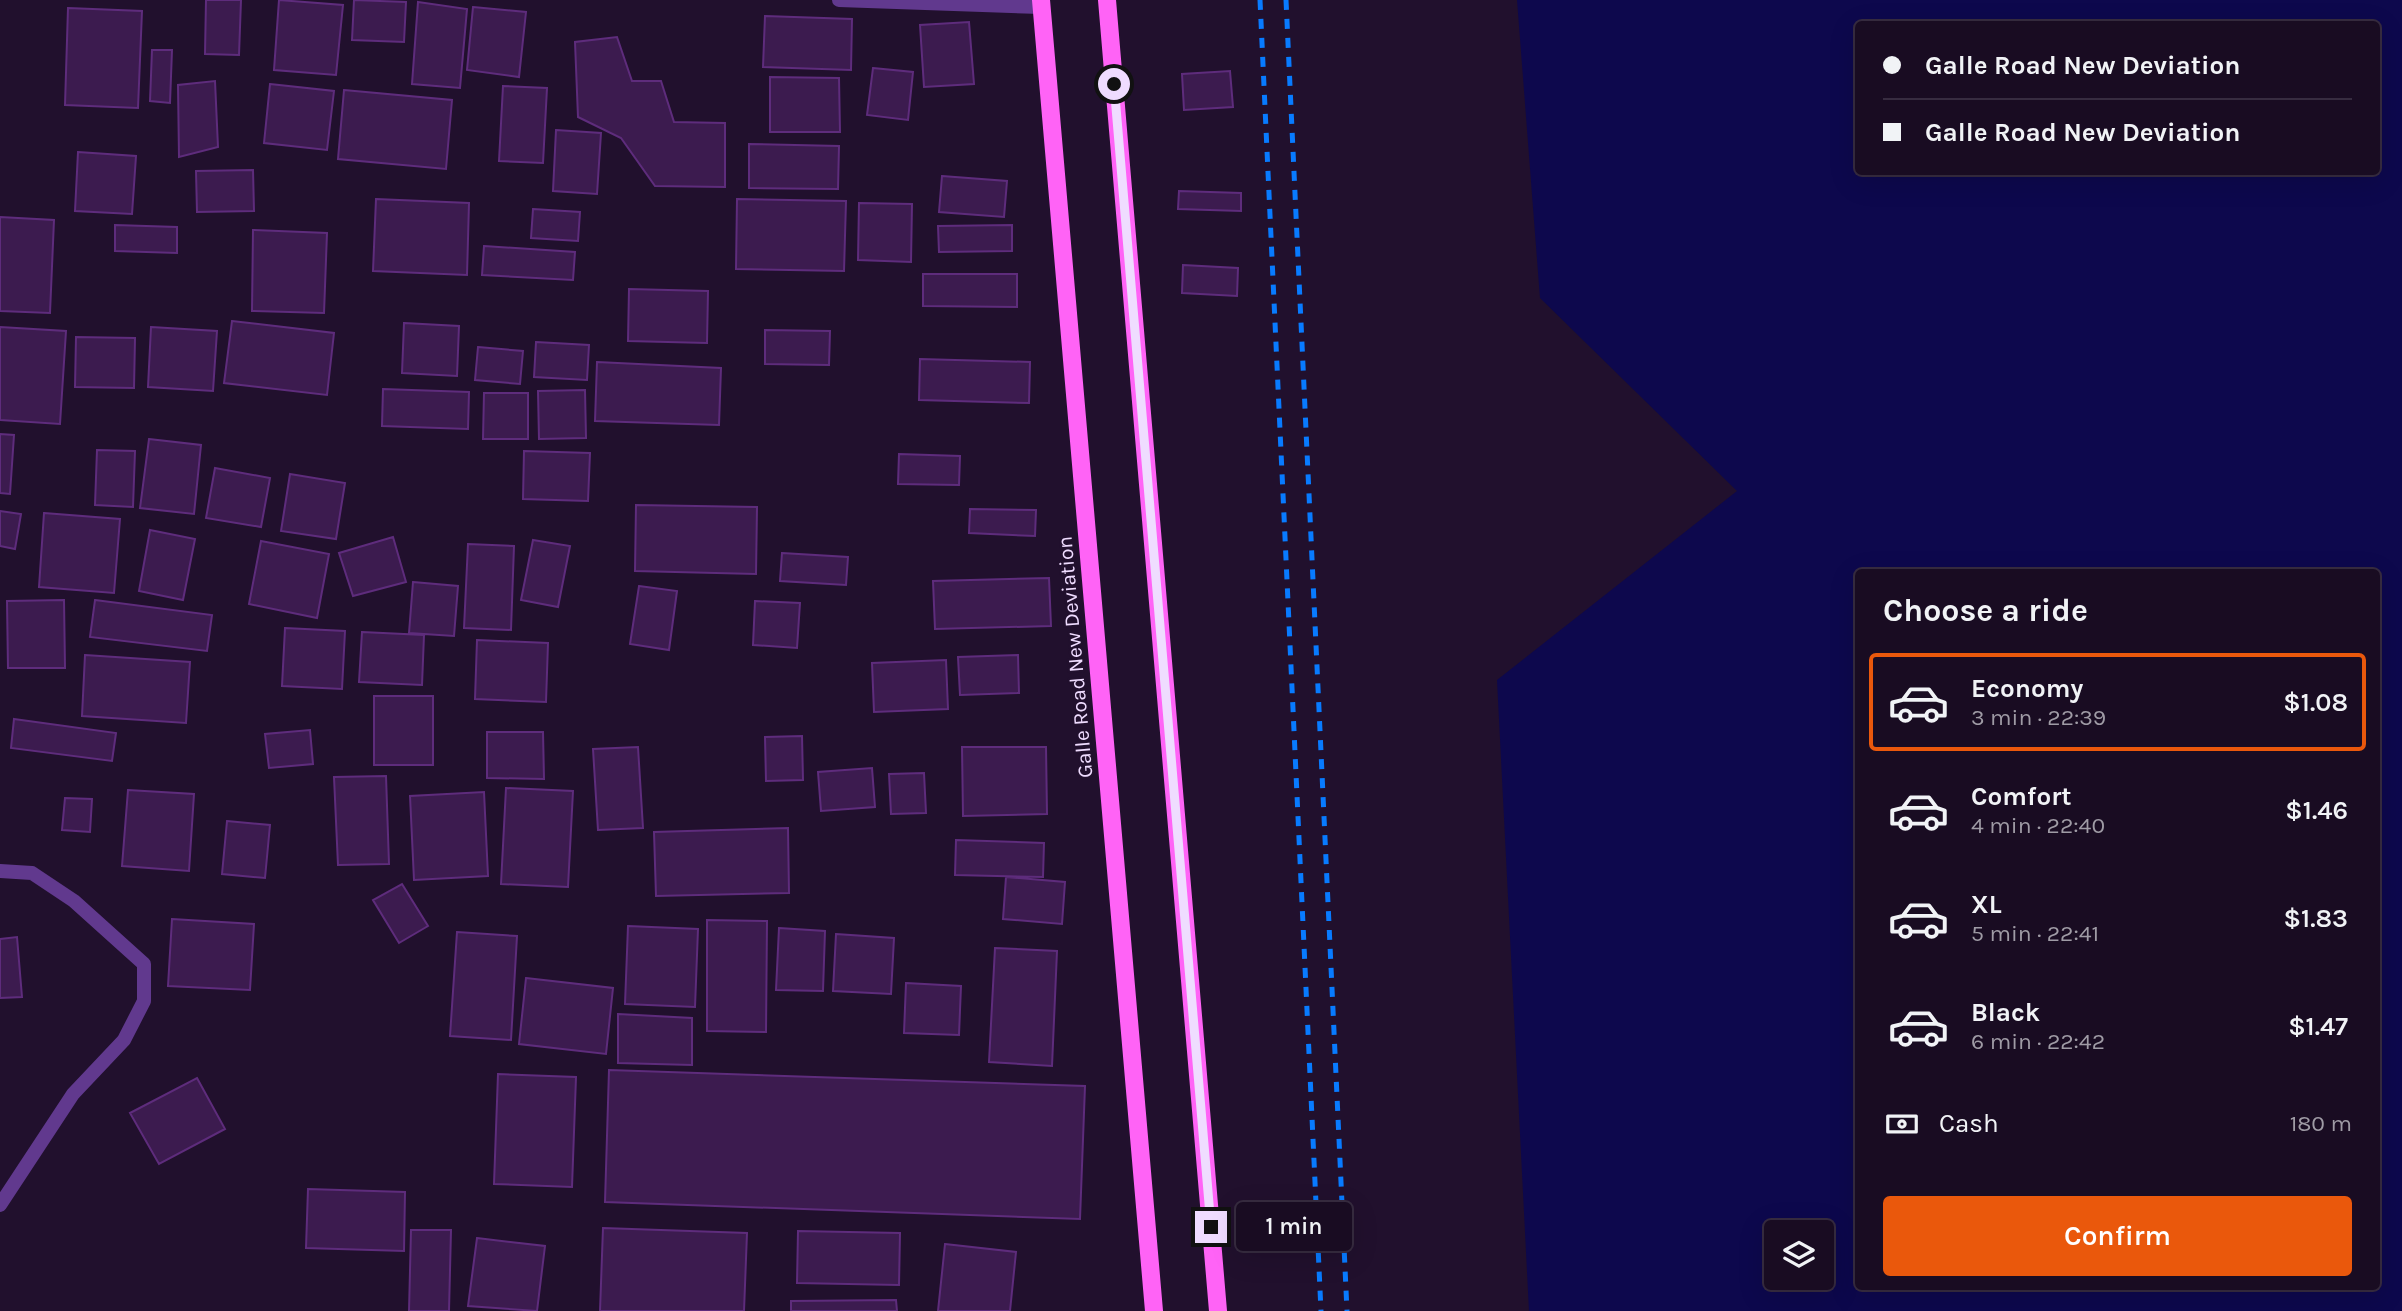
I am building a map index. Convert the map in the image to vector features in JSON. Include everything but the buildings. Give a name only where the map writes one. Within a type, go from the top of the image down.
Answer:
[{"type":"main road","points":[[1107,0],[1218,1311]]},
{"type":"main road","name":"Galle Road New Deviation","points":[[1041,4],[1154,1311]]},
{"type":"street","points":[[839,0],[1041,4]]},
{"type":"street","points":[[0,871],[32,873],[74,901],[144,964],[144,1001],[124,1040],[73,1094],[0,1205]]},
{"type":"shaded area","points":[[1517,0],[2402,0],[2402,1311],[1529,1311],[1497,680],[1737,491],[1540,298]]},
{"type":"railway","points":[[1260,0],[1321,1311]]},
{"type":"railway","points":[[1286,0],[1347,1311]]},
{"type":"route","points":[[1114,84],[1211,1227]]}]
